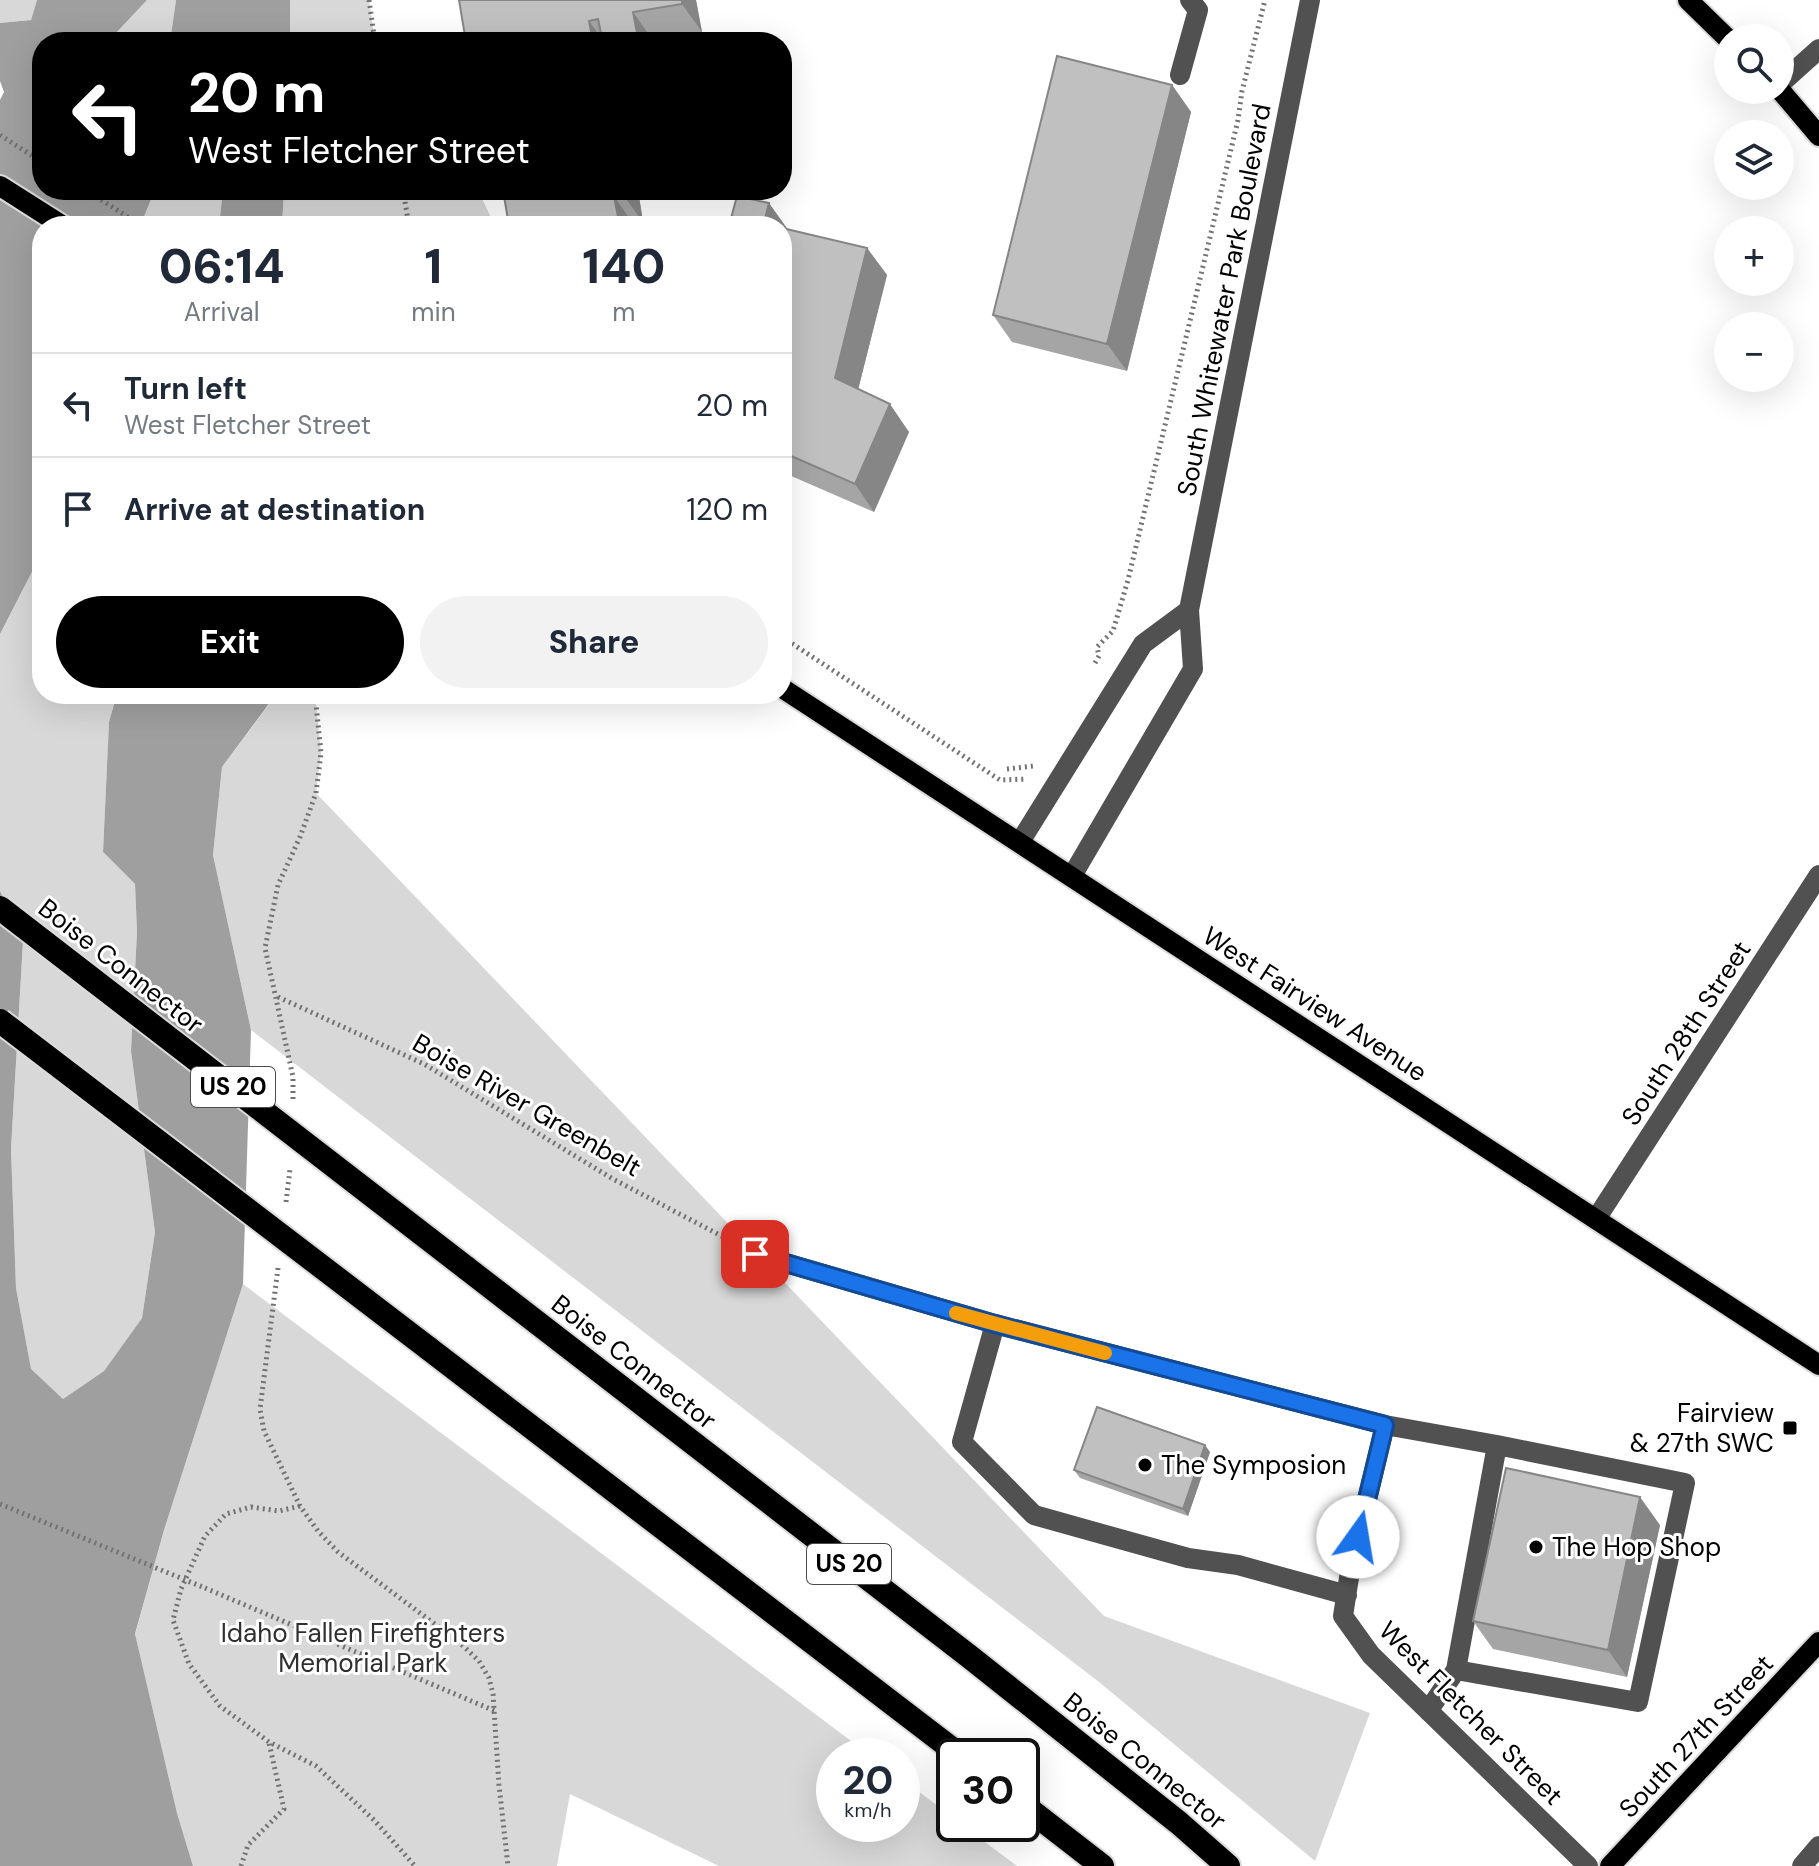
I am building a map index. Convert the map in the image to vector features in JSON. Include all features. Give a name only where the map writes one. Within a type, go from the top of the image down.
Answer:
[{"type":"highway","name":"Boise Connector","points":[[0,908],[983,1667],[1179,1823],[1228,1866]]},
{"type":"highway","points":[[0,1021],[937,1738]]},
{"type":"highway","points":[[1040,1818],[1102,1866]]},
{"type":"main road","points":[[1688,0],[1714,25]]},
{"type":"main road","points":[[1794,104],[1819,136]]},
{"type":"main road","points":[[0,186],[47,216]]},
{"type":"main road","name":"West Fairview Avenue","points":[[792,694],[1819,1365]]},
{"type":"main road","name":"South 27th Street","points":[[1610,1866],[1819,1642]]},
{"type":"street","points":[[1180,75],[1198,10],[1190,0]]},
{"type":"street","name":"South Whitewater Park Boulevard","points":[[1072,876],[1193,669],[1189,610],[1310,0]]},
{"type":"street","points":[[1794,73],[1819,49]]},
{"type":"street","points":[[1020,842],[1143,644],[1189,610]]},
{"type":"street","name":"South 28th Street","points":[[1596,1219],[1819,875]]},
{"type":"street","points":[[755,1254],[995,1324],[1385,1425],[1685,1483],[1638,1702],[1456,1670]]},
{"type":"street","points":[[995,1324],[962,1442],[1034,1515],[1188,1558],[1238,1565],[1347,1595]]},
{"type":"street","name":"West Fletcher Street","points":[[1385,1425],[1351,1565],[1343,1616],[1371,1655],[1588,1866]]},
{"type":"street","points":[[1428,1711],[1456,1670],[1497,1445]]},
{"type":"street","points":[[1802,1866],[1819,1846]]},
{"type":"path","points":[[369,0],[374,32]]},
{"type":"path","points":[[1099,656],[1097,647],[1113,631],[1128,580],[1265,0]]},
{"type":"path","points":[[0,135],[32,156]]},
{"type":"path","points":[[102,200],[126,216]]},
{"type":"path","points":[[792,644],[1000,780],[1060,778]]},
{"type":"path","name":"Boise River Greenbelt","points":[[277,997],[424,1064],[613,1179],[755,1254]]},
{"type":"path","points":[[0,1504],[495,1712]]},
{"type":"path","points":[[415,1866],[374,1820],[316,1766],[269,1742],[220,1706],[189,1664],[173,1620],[181,1589],[205,1536],[226,1514],[251,1507],[279,1511],[300,1506],[338,1552],[459,1642],[479,1661],[489,1678],[493,1694],[508,1866]]},
{"type":"path","points":[[241,1866],[248,1845],[284,1809],[269,1742]]},
{"type":"green space","points":[[0,0],[37,0],[31,20],[0,23]]},
{"type":"green space","points":[[147,0],[176,0],[171,32],[117,32]]},
{"type":"green space","points":[[290,0],[369,0],[374,32],[290,32]]},
{"type":"green space","points":[[151,200],[222,200],[220,216],[144,216]]},
{"type":"green space","points":[[283,200],[483,200],[490,216],[283,216]]},
{"type":"green space","points":[[32,572],[32,704],[114,704],[109,722],[103,852],[135,884],[137,932],[131,1051],[155,1232],[142,1318],[104,1371],[63,1399],[31,1370],[16,1288],[11,1149],[23,941],[0,891],[0,634]]},
{"type":"green space","points":[[269,704],[316,704],[321,753],[316,793],[1104,1616],[1370,1713],[1315,1861],[1099,1682],[251,1030],[213,855],[222,767]]},
{"type":"green space","name":"Idaho Fallen Firefighters Memorial Park","points":[[243,1284],[847,1738],[816,1738],[816,1842],[920,1842],[920,1792],[936,1804],[936,1842],[985,1842],[1017,1866],[719,1866],[570,1794],[557,1866],[193,1866],[177,1813],[135,1635],[164,1530]]},
{"type":"shaded area","points":[[37,0],[147,0],[117,32],[32,32],[32,200],[151,200],[144,216],[32,216],[32,572],[0,634],[0,100],[4,92],[0,81],[0,23],[31,20]]},
{"type":"shaded area","points":[[176,0],[290,0],[290,32],[171,32]]},
{"type":"shaded area","points":[[222,200],[283,200],[283,216],[220,216]]},
{"type":"shaded area","points":[[114,704],[269,704],[222,767],[213,855],[251,1030],[243,1284],[164,1530],[135,1634],[177,1813],[193,1866],[0,1866],[0,891],[23,941],[11,1149],[16,1288],[31,1369],[63,1399],[104,1371],[142,1318],[155,1232],[131,1051],[137,932],[135,884],[103,852],[109,722]]},
{"type":"building","points":[[459,0],[682,0],[682,4],[633,12],[637,32],[601,32],[598,19],[589,21],[591,32],[464,32]]},
{"type":"building","points":[[1057,56],[1172,85],[1107,344],[993,315]]},
{"type":"building","points":[[505,200],[615,200],[618,216],[507,216]]},
{"type":"building","points":[[736,200],[769,203],[766,216],[732,216]]},
{"type":"building","points":[[792,230],[867,248],[835,378],[890,404],[855,484],[792,456]]},
{"type":"building","name":"The Symposion","points":[[1097,1407],[1205,1445],[1183,1509],[1074,1470]]},
{"type":"building","points":[[1506,1468],[1640,1497],[1608,1650],[1473,1621]]},
{"type":"slow traffic","points":[[956,1313],[1105,1353]]},
{"type":"place","name":"Fairview & 27th SWC","points":[[1790,1428]]},
{"type":"place","name":"The Symposion","points":[[1145,1465]]},
{"type":"place","name":"The Hop Shop","points":[[1536,1547]]},
{"type":"route","points":[[755,1254],[995,1324],[1385,1425],[1358,1537]]}]
